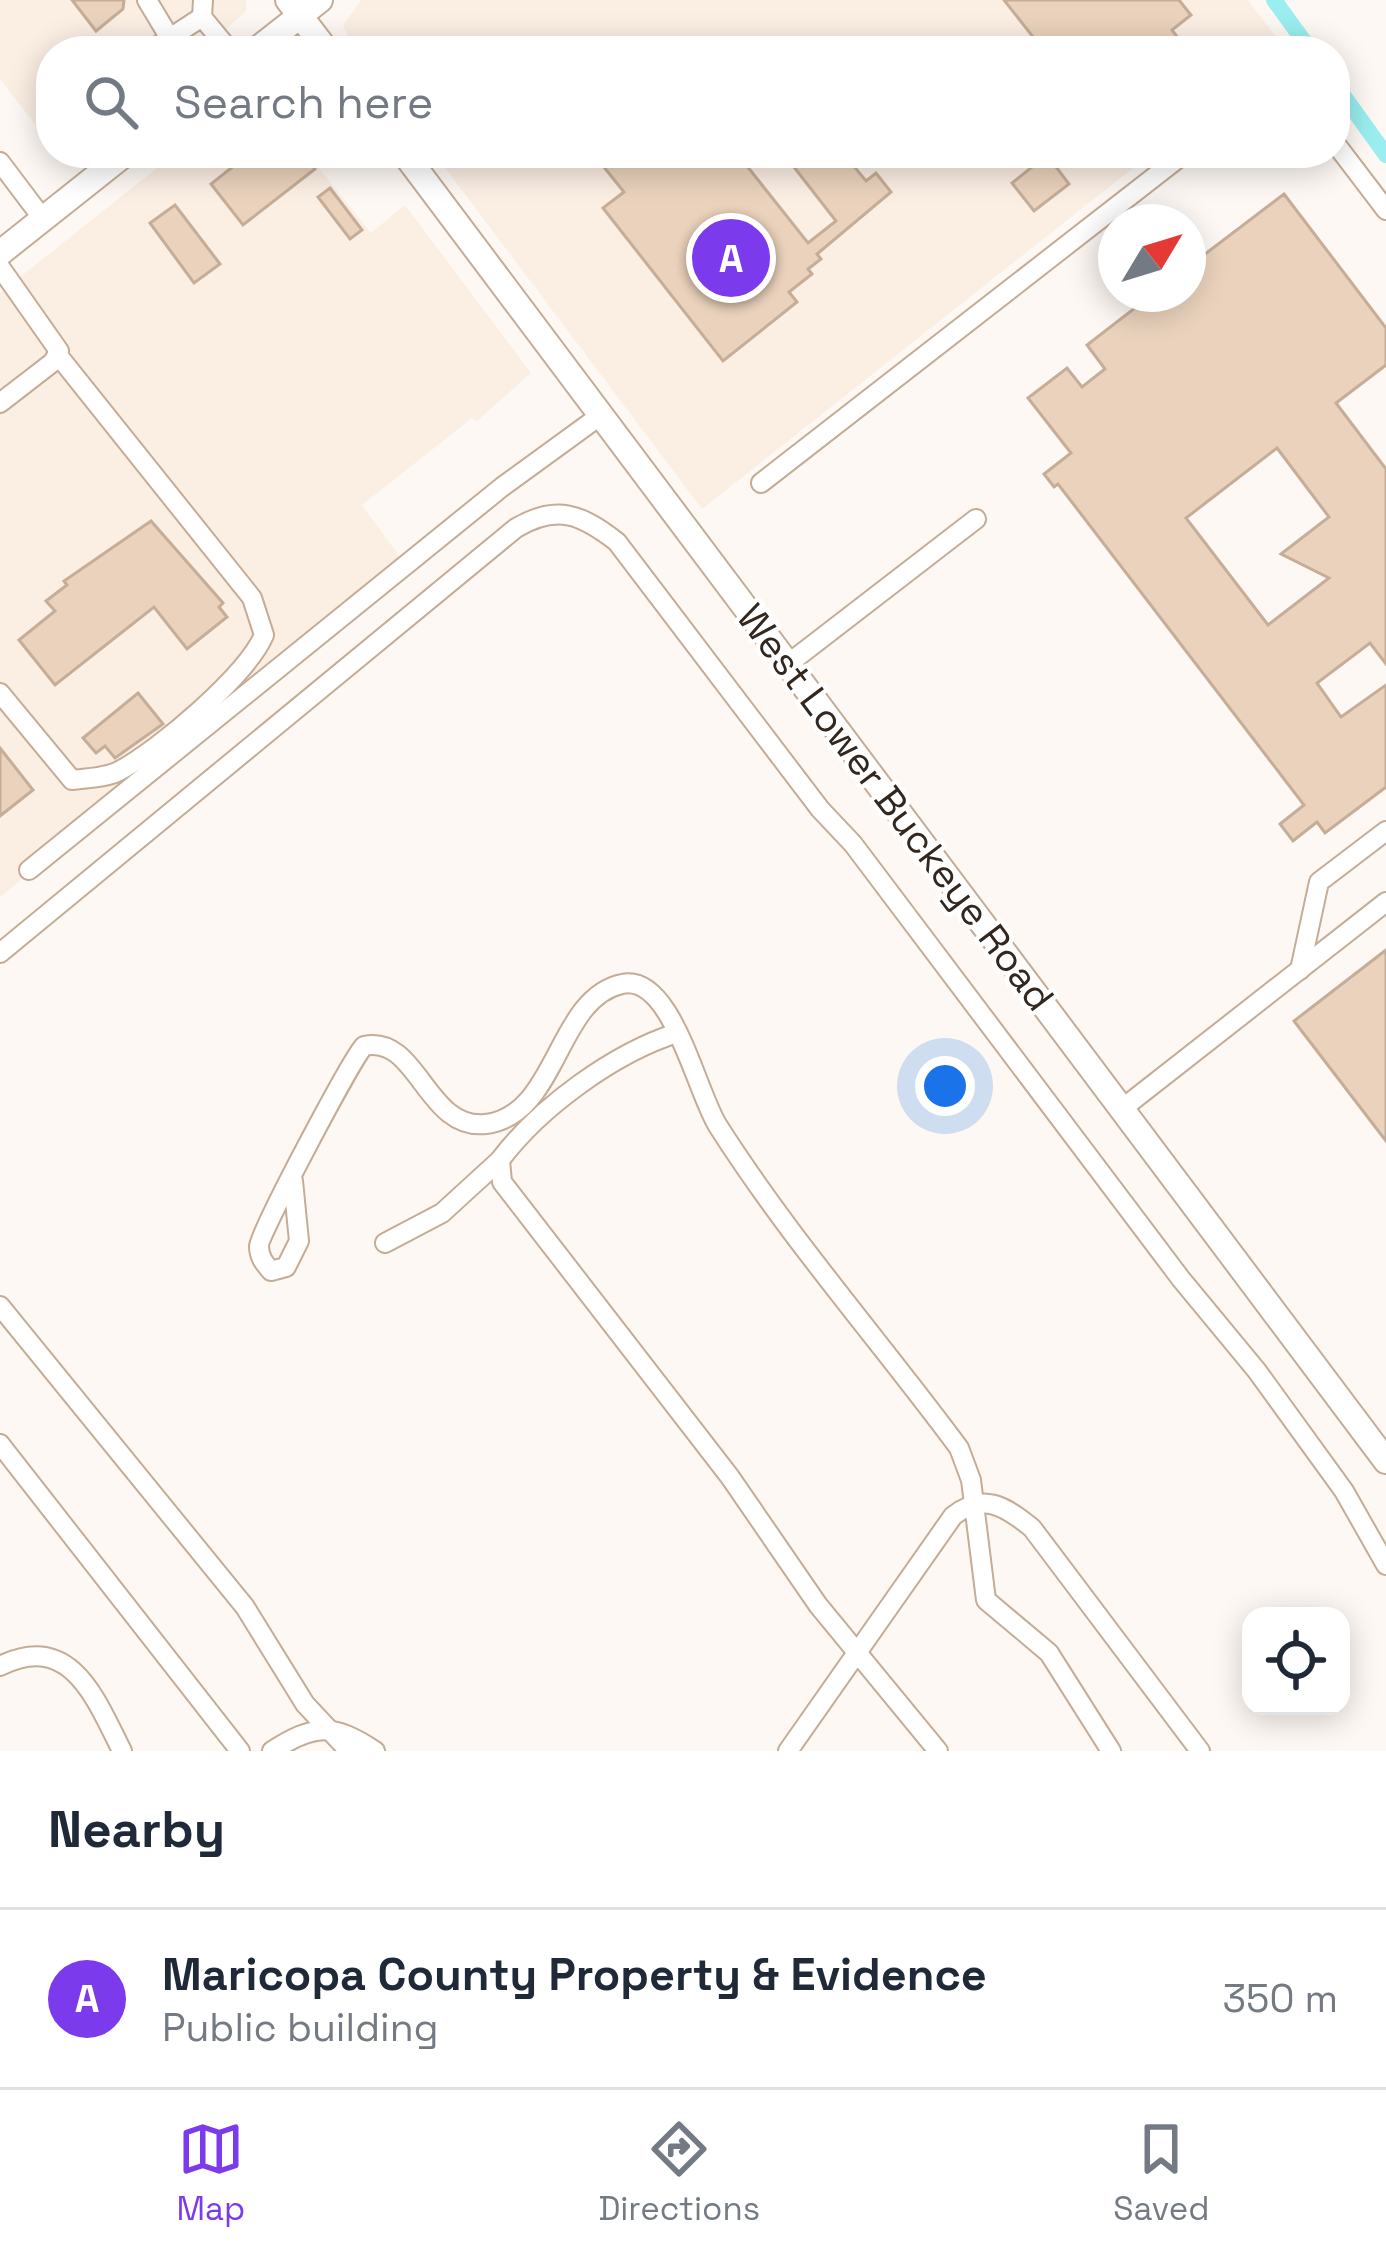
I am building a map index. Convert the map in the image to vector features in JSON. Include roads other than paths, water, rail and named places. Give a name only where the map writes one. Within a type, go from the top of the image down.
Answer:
[{"type":"main road","points":[[271,36],[303,5],[319,36]]},
{"type":"main road","points":[[0,254],[107,168]]},
{"type":"main road","name":"West Lower Buckeye Road","points":[[415,168],[1386,1461]]},
{"type":"lane","points":[[147,0],[168,34],[203,9],[220,36]]},
{"type":"lane","points":[[1350,163],[1386,210]]},
{"type":"lane","points":[[761,483],[1166,168]]},
{"type":"lane","points":[[3,174],[43,219]]},
{"type":"lane","points":[[0,268],[57,341],[57,355],[252,598],[264,635],[256,653],[194,712],[116,773],[72,780],[0,693]]},
{"type":"lane","points":[[0,403],[57,355]]},
{"type":"lane","points":[[29,870],[502,487],[601,415]]},
{"type":"lane","points":[[0,953],[516,528],[539,514],[563,511],[592,522],[617,542],[820,809],[854,844],[1181,1279],[1257,1370],[1344,1491],[1386,1565]]},
{"type":"lane","points":[[788,664],[976,519]]},
{"type":"lane","points":[[1300,970],[1319,882],[1386,831]]},
{"type":"lane","points":[[1124,1108],[1386,902]]},
{"type":"lane","points":[[292,1181],[364,1046],[377,1043],[397,1052],[439,1107],[463,1122],[489,1124],[514,1111],[537,1087],[588,1005],[608,988],[628,982],[646,988],[664,1004],[716,1123],[804,1250],[959,1448],[973,1504],[986,1600],[1049,1653],[1112,1751]]},
{"type":"lane","points":[[385,1244],[442,1213],[575,1090],[651,1042],[677,1033]]},
{"type":"lane","points":[[500,1160],[502,1182],[517,1207],[730,1477],[818,1605],[938,1751]]},
{"type":"lane","points":[[0,1306],[245,1607],[304,1704],[349,1751]]},
{"type":"lane","points":[[0,1444],[240,1751]]},
{"type":"lane","points":[[788,1751],[952,1516],[988,1502],[1006,1508],[1031,1528],[1200,1751]]},
{"type":"lane","points":[[0,1666],[33,1653],[61,1661],[85,1685],[122,1751]]},
{"type":"lane","points":[[272,1751],[326,1728],[340,1730],[375,1751]]},
{"type":"waterway","points":[[1274,0],[1300,36]]},
{"type":"waterway","points":[[1350,105],[1386,155]]},
{"type":"place","name":"Maricopa County Property & Evidence","points":[[731,258]]}]
